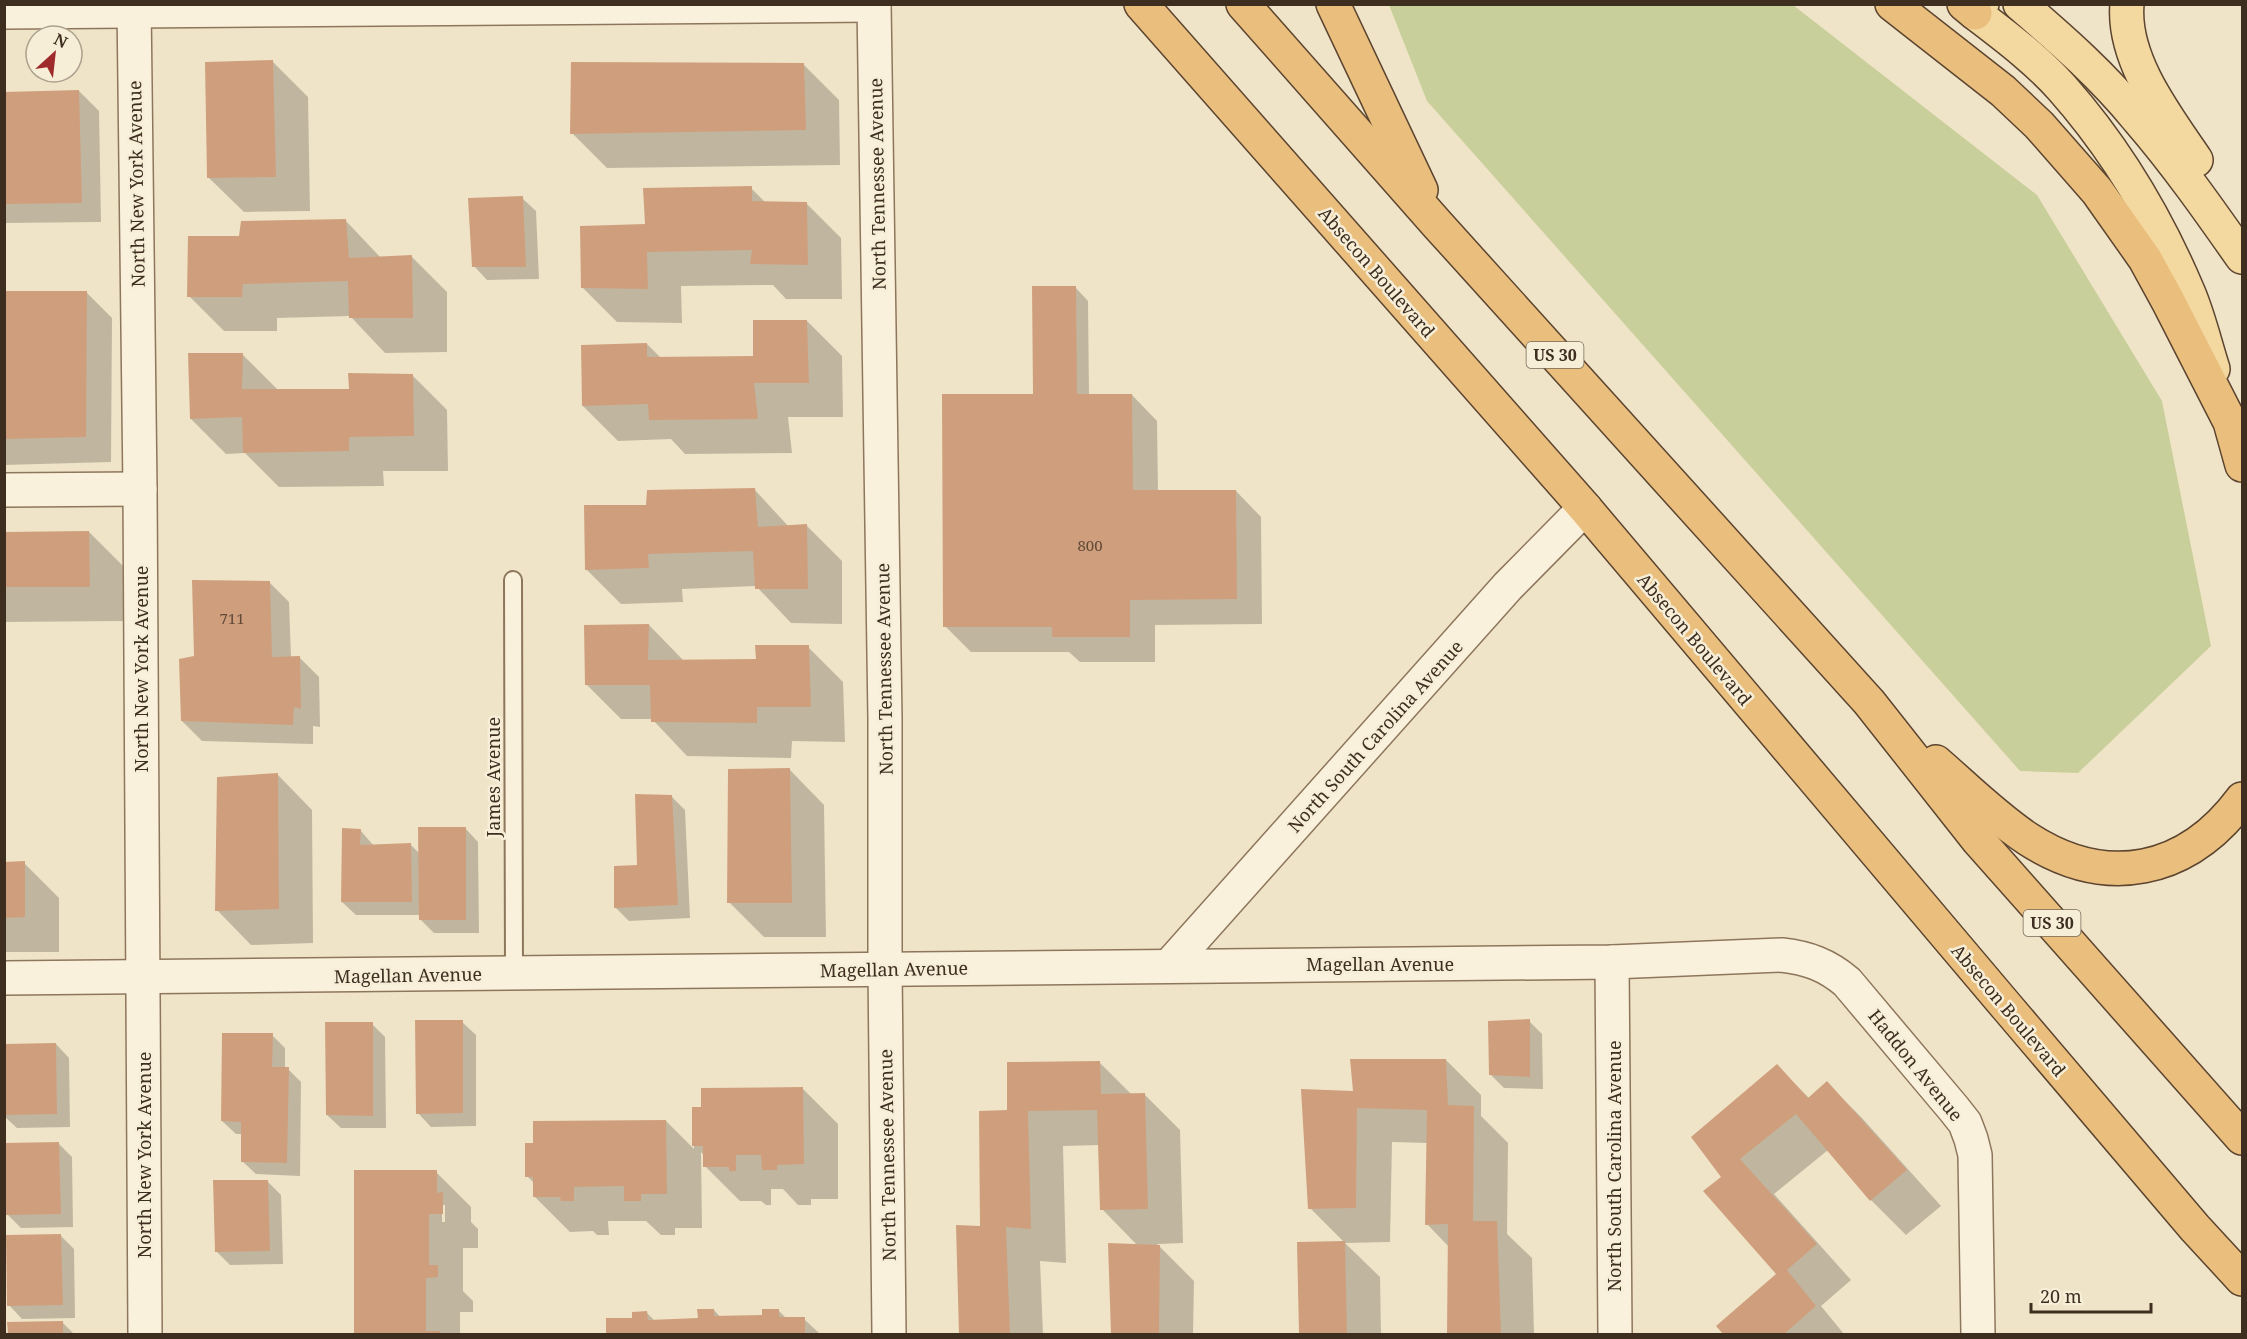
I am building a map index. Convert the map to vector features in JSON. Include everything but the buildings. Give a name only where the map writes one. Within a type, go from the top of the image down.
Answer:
[{"type":"highway","name":"Absecon Boulevard","points":[[1142,4],[1585,508],[2195,1228],[2242,1279]]},
{"type":"highway","name":"US 30","points":[[1243,4],[1437,224],[1869,702],[1978,840],[2242,1138]]},
{"type":"highway","points":[[1333,4],[1437,224]]},
{"type":"highway","points":[[1892,4],[2003,91],[2039,125],[2097,191],[2145,259],[2168,301],[2230,422],[2242,465]]},
{"type":"highway","points":[[1869,702],[1999,817],[2028,839],[2055,854],[2088,866],[2119,869],[2148,866],[2176,855],[2199,843],[2219,826],[2242,799]]},
{"type":"main road","points":[[2020,4],[2065,43],[2138,118],[2188,182],[2242,258]]},
{"type":"main road","points":[[2127,4],[2126,15],[2130,39],[2147,84],[2199,165],[2242,250]]},
{"type":"main road","points":[[1974,7],[2062,87],[2119,162],[2166,244],[2190,296],[2230,422]]},
{"type":"street","points":[[4,12],[134,8],[874,5]]},
{"type":"street","name":"North Tennessee Avenue","points":[[874,5],[885,719],[889,1335]]},
{"type":"street","name":"North New York Avenue","points":[[134,8],[140,489],[145,1335]]},
{"type":"street","points":[[4,490],[140,489]]},
{"type":"street","name":"North South Carolina Avenue","points":[[1169,966],[1508,586],[1585,508]]},
{"type":"street","name":"Magellan Avenue","points":[[4,978],[1612,962],[1782,955]]},
{"type":"street","name":"Haddon Avenue","points":[[1782,955],[1801,957],[1834,970],[1847,982],[1965,1123],[1975,1155],[1978,1335]]},
{"type":"street","name":"North South Carolina Avenue","points":[[1612,962],[1615,1335]]},
{"type":"lane","name":"James Avenue","points":[[513,580],[514,974]]},
{"type":"green space","points":[[1389,5],[1793,5],[2037,195],[2162,401],[2211,646],[2078,773],[2020,771],[1427,101]]}]
